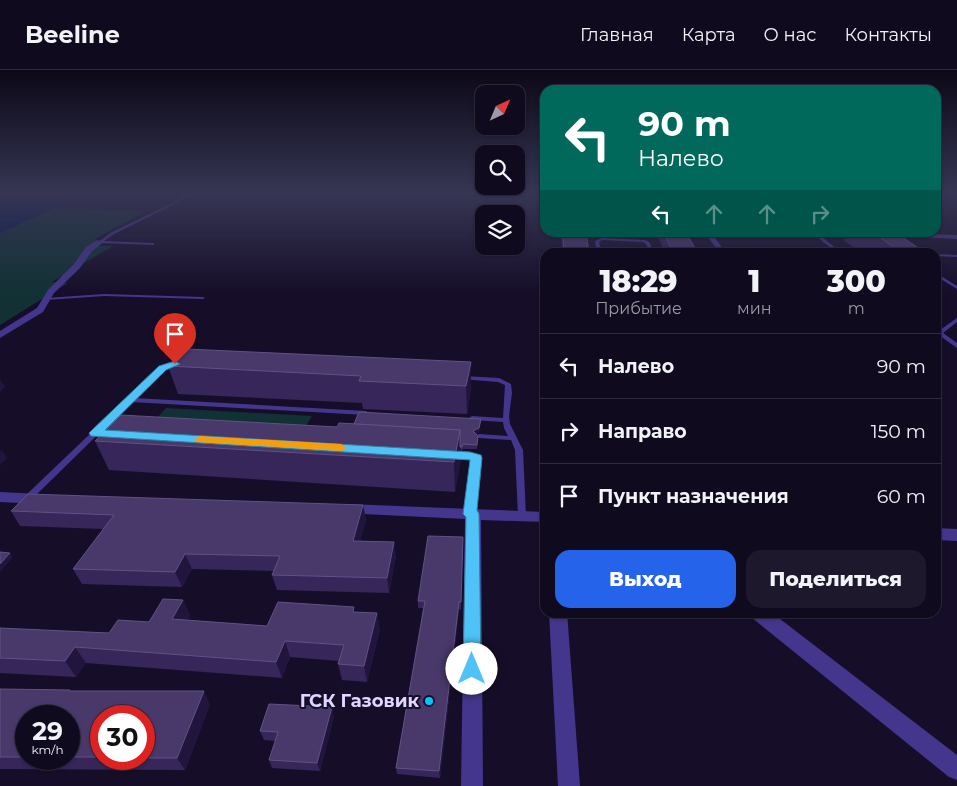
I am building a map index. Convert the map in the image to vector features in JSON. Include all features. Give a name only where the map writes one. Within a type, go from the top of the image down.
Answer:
[{"type":"street","points":[[941,235],[957,236]]},
{"type":"street","points":[[711,237],[719,248]]},
{"type":"street","points":[[0,335],[40,310],[46,299],[77,266],[89,249],[100,242]]},
{"type":"street","points":[[0,498],[58,500]]},
{"type":"street","points":[[333,509],[540,517]]},
{"type":"street","points":[[471,514],[472,786]]},
{"type":"street","points":[[558,618],[569,786]]},
{"type":"street","points":[[765,618],[957,769]]},
{"type":"lane","points":[[100,242],[129,225]]},
{"type":"lane","points":[[819,237],[833,248]]},
{"type":"lane","points":[[598,248],[597,241],[602,239],[644,241],[648,243],[650,248]]},
{"type":"lane","points":[[100,242],[153,244]]},
{"type":"lane","points":[[941,255],[957,256]]},
{"type":"lane","points":[[941,277],[957,288]]},
{"type":"lane","points":[[46,299],[104,295],[203,298]]},
{"type":"lane","points":[[941,329],[957,320]]},
{"type":"lane","points":[[941,333],[957,346]]},
{"type":"lane","points":[[28,498],[166,366],[184,365]]},
{"type":"lane","points":[[452,378],[499,380],[508,384],[506,420],[507,428],[519,450],[522,516]]},
{"type":"lane","points":[[130,400],[370,413]]},
{"type":"lane","points":[[467,418],[506,420]]},
{"type":"lane","points":[[95,433],[105,434]]},
{"type":"lane","points":[[479,436],[513,438]]},
{"type":"lane","points":[[441,454],[470,455],[476,458],[471,514]]},
{"type":"green space","points":[[6,225],[120,225],[95,239],[97,246],[113,246],[52,282],[68,283],[0,325],[0,228]]},
{"type":"green space","points":[[166,408],[312,416],[300,436],[148,428]]},
{"type":"shaded area","points":[[0,225],[17,225],[0,233]]},
{"type":"building","points":[[563,237],[587,237],[588,248],[564,248]]},
{"type":"building","points":[[666,237],[689,237],[695,248],[671,248]]},
{"type":"building","points":[[880,237],[902,237],[918,248],[895,248]]},
{"type":"building","points":[[186,349],[471,362],[466,386],[359,381],[361,376],[168,366]]},
{"type":"building","points":[[359,412],[481,419],[479,428],[473,431],[478,436],[477,445],[463,444],[460,447],[460,430],[354,424]]},
{"type":"building","points":[[121,415],[337,427],[339,423],[460,430],[454,462],[95,441]]},
{"type":"building","points":[[28,494],[363,505],[353,541],[394,542],[387,578],[272,575],[280,556],[185,554],[175,572],[73,569],[114,515],[11,511]]},
{"type":"building","name":"ГСК Газовик","points":[[428,536],[463,537],[461,602],[459,602],[439,771],[396,768],[425,601],[418,601]]},
{"type":"building","points":[[0,552],[10,553],[0,564]]},
{"type":"building","points":[[163,599],[183,600],[172,619],[267,626],[278,602],[354,607],[353,612],[377,613],[364,666],[338,664],[344,645],[285,641],[276,662],[75,647],[65,661],[0,658],[0,628],[109,633],[118,620],[149,622]]},
{"type":"building","points":[[0,689],[204,691],[177,758],[155,758],[155,705],[90,705],[90,757],[80,757],[80,705],[15,705],[15,757],[0,757]]},
{"type":"building","points":[[269,704],[332,707],[317,763],[269,760],[278,732],[260,731]]},
{"type":"slow traffic","points":[[200,440],[341,448]]},
{"type":"place","name":"ГСК Газовик","points":[[429,701]]},
{"type":"route","points":[[175,364],[162,368],[95,433],[470,455],[476,458],[469,514],[473,514],[472,669]]}]
